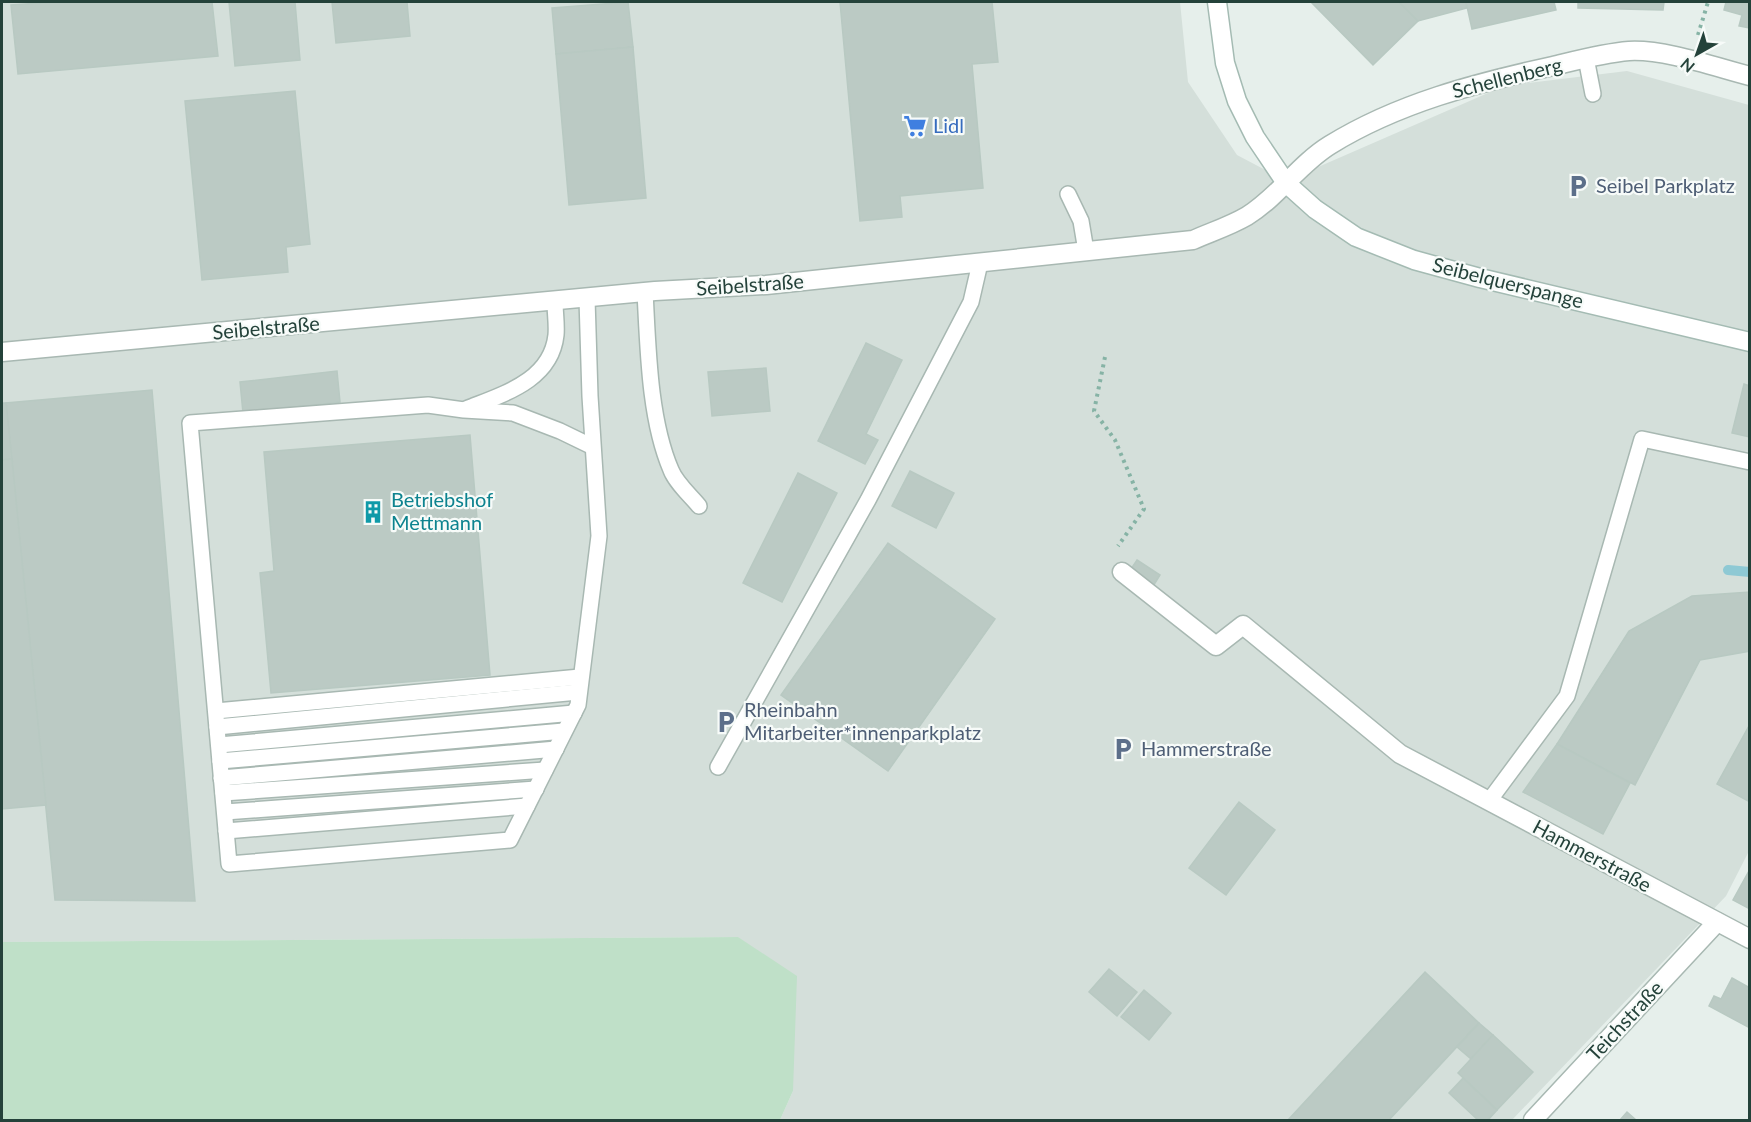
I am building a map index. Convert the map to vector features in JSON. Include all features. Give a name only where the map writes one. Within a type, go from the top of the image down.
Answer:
[{"type":"street","points":[[1217,2],[1225,63],[1237,101],[1255,137],[1286,183]]},
{"type":"street","name":"Schellenberg","points":[[1286,183],[1329,145],[1380,118],[1441,95],[1587,58],[1629,51],[1651,52],[1749,76]]},
{"type":"street","name":"Seibelstraße","points":[[2,352],[645,292],[766,285],[1193,240],[1248,215],[1286,183]]},
{"type":"street","name":"Seibelquerspange","points":[[1286,183],[1316,209],[1356,237],[1414,260],[1749,342]]},
{"type":"street","name":"Hammerstraße","points":[[1122,572],[1215,646],[1243,626],[1400,754],[1749,939]]},
{"type":"street","name":"Teichstraße","points":[[1533,1120],[1717,922]]},
{"type":"lane","points":[[1587,58],[1593,94]]},
{"type":"lane","points":[[1068,194],[1082,221],[1086,251]]},
{"type":"lane","points":[[718,768],[868,500],[971,302],[981,264]]},
{"type":"lane","points":[[645,292],[650,368],[659,436],[672,472],[699,506]]},
{"type":"lane","points":[[587,299],[599,536],[578,705],[510,840],[229,864],[190,423],[428,405],[513,413],[560,431],[593,447]]},
{"type":"lane","points":[[464,410],[518,388],[544,368],[556,337],[555,302]]},
{"type":"lane","points":[[1489,801],[1567,696],[1642,439],[1749,462]]},
{"type":"lane","points":[[216,711],[579,685]]},
{"type":"lane","points":[[217,727],[579,685]]},
{"type":"lane","points":[[219,745],[574,713]]},
{"type":"lane","points":[[220,761],[564,731]]},
{"type":"lane","points":[[222,785],[556,749]]},
{"type":"lane","points":[[222,785],[545,770]]},
{"type":"lane","points":[[225,812],[536,789]]},
{"type":"lane","points":[[226,831],[527,806]]},
{"type":"path","points":[[1703,20],[1708,2]]},
{"type":"path","points":[[1105,357],[1094,411],[1115,440],[1144,509],[1111,556],[1122,572]]},
{"type":"shaded area","points":[[2,2],[1180,2],[1188,82],[1237,155],[1286,181],[1504,86],[1627,71],[1749,105],[1749,851],[1726,896],[1512,1120],[780,1120],[793,1091],[738,937],[2,942]]},
{"type":"green space","points":[[738,937],[797,976],[793,1091],[780,1120],[2,1120],[2,942]]},
{"type":"building","points":[[54,2],[212,2],[218,56],[18,74],[11,5]]},
{"type":"building","points":[[229,2],[295,2],[300,60],[235,66]]},
{"type":"building","points":[[332,2],[407,2],[410,36],[336,43]]},
{"type":"building","points":[[628,2],[633,47],[556,54],[552,8]]},
{"type":"building","name":"Lidl","points":[[840,2],[992,2],[998,62],[972,64],[983,188],[900,196],[902,217],[860,221]]},
{"type":"building","points":[[1311,2],[1399,2],[1418,21],[1373,65]]},
{"type":"building","points":[[1399,2],[1466,2],[1467,8],[1418,21]]},
{"type":"building","points":[[1466,2],[1554,2],[1556,10],[1472,29]]},
{"type":"building","points":[[1578,2],[1664,2],[1663,10],[1578,8]]},
{"type":"building","points":[[1726,2],[1750,2],[1750,28],[1739,26],[1742,15],[1724,10]]},
{"type":"building","points":[[633,47],[646,198],[569,205],[556,54]]},
{"type":"building","points":[[295,91],[310,244],[286,247],[288,272],[202,280],[185,101]]},
{"type":"building","points":[[866,343],[902,360],[866,434],[878,440],[865,464],[818,441]]},
{"type":"building","points":[[766,368],[770,411],[712,416],[708,372]]},
{"type":"building","points":[[337,371],[340,402],[243,413],[240,382]]},
{"type":"building","points":[[1744,384],[1750,386],[1750,437],[1732,433]]},
{"type":"building","points":[[152,390],[195,901],[55,900],[6,403]]},
{"type":"building","points":[[2,403],[6,403],[12,459],[2,460]]},
{"type":"building","name":"Betriebshof Mettmann","points":[[470,435],[490,675],[271,693],[260,573],[274,571],[264,452]]},
{"type":"building","points":[[12,459],[46,805],[2,809],[2,460]]},
{"type":"building","points":[[910,471],[954,493],[936,528],[892,506]]},
{"type":"building","points":[[798,473],[837,493],[782,602],[743,583]]},
{"type":"building","points":[[888,543],[995,619],[888,771],[781,695]]},
{"type":"building","points":[[1137,560],[1160,575],[1152,588],[1129,572]]},
{"type":"building","points":[[1750,592],[1750,651],[1700,660],[1635,785],[1557,744],[1629,631],[1692,596]]},
{"type":"building","points":[[1750,724],[1750,802],[1717,784]]},
{"type":"building","points":[[1557,744],[1630,783],[1603,834],[1523,792]]},
{"type":"building","points":[[1239,802],[1275,830],[1226,895],[1189,868]]},
{"type":"building","points":[[1750,869],[1750,909],[1733,900]]},
{"type":"building","points":[[1109,969],[1137,992],[1117,1016],[1089,992]]},
{"type":"building","points":[[1425,972],[1479,1023],[1389,1120],[1288,1120]]},
{"type":"building","points":[[1732,978],[1750,988],[1750,1028],[1709,1006],[1714,996],[1721,999]]},
{"type":"building","points":[[1144,990],[1171,1013],[1149,1040],[1121,1017]]},
{"type":"building","points":[[1479,1023],[1493,1035],[1471,1059],[1457,1047]]},
{"type":"building","points":[[1493,1035],[1533,1072],[1497,1110],[1458,1073]]},
{"type":"building","points":[[1463,1078],[1497,1110],[1488,1120],[1478,1120],[1449,1093]]},
{"type":"building","points":[[1627,1112],[1636,1120],[1620,1120]]},
{"type":"waterway","points":[[1728,570],[1750,572]]},
{"type":"place","name":"Lidl","points":[[915,126]]},
{"type":"place","name":"Seibel Parkplatz","points":[[1578,186]]},
{"type":"place","name":"Betriebshof Mettmann","points":[[373,512]]},
{"type":"place","name":"Rheinbahn Mitarbeiter*innenparkplatz","points":[[726,722]]},
{"type":"place","name":"Hammerstraße","points":[[1123,749]]}]
